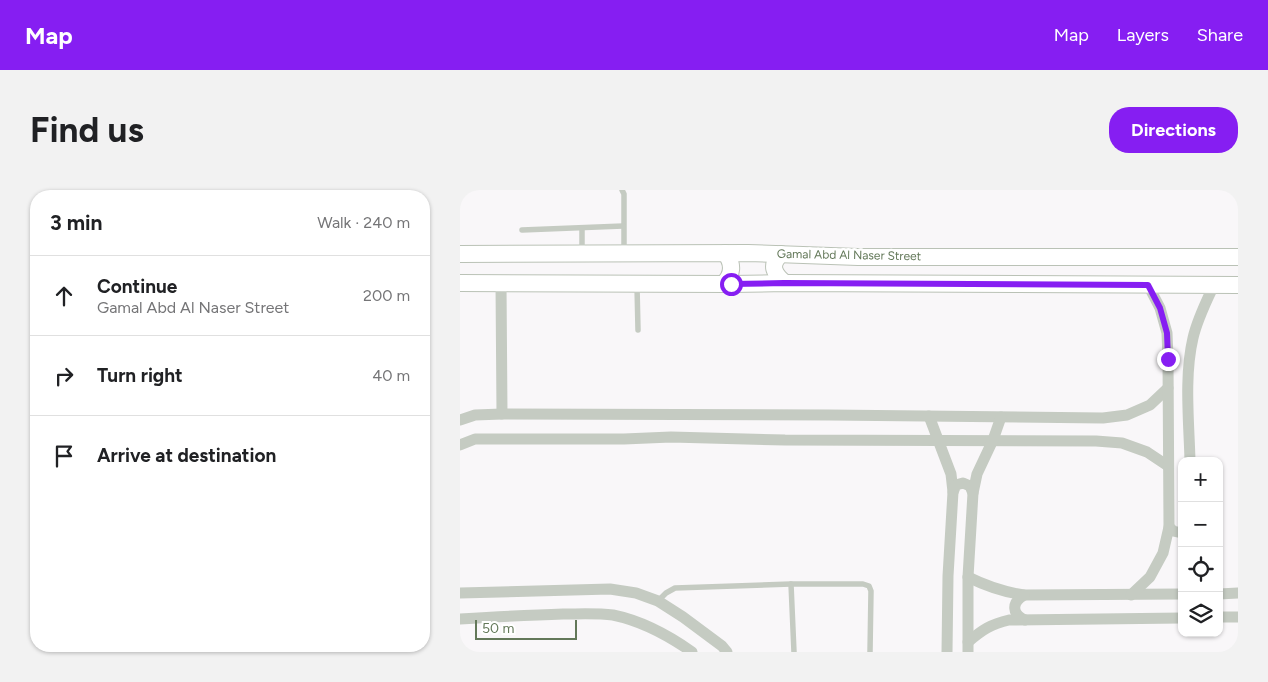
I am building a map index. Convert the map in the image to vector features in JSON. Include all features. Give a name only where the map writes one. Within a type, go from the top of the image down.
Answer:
[{"type":"main road","name":"Gamal Abd Al Naser Street","points":[[460,254],[725,253],[858,256],[1238,257]]},
{"type":"main road","points":[[724,284],[728,280],[732,269],[729,258],[725,253]]},
{"type":"main road","points":[[781,254],[774,267],[775,273],[784,283]]},
{"type":"main road","points":[[460,284],[1238,285]]},
{"type":"street","points":[[500,284],[502,414]]},
{"type":"street","points":[[1131,595],[1150,576],[1163,553],[1168,526],[1167,333],[1160,308],[1148,285]]},
{"type":"street","points":[[1190,457],[1188,363],[1193,337],[1202,310],[1214,285]]},
{"type":"street","points":[[1168,375],[1172,369],[1179,367],[1185,370],[1188,376]]},
{"type":"street","points":[[460,420],[474,415],[502,414],[1102,418],[1127,415],[1150,404],[1168,388]]},
{"type":"street","points":[[929,416],[950,474],[953,492],[948,576],[948,652]]},
{"type":"street","points":[[968,647],[968,577],[973,493],[977,474],[1002,417]]},
{"type":"street","points":[[460,445],[476,439],[671,438],[1096,441],[1122,443],[1147,452],[1168,466]]},
{"type":"street","points":[[953,492],[956,486],[963,483],[970,486],[973,493]]},
{"type":"street","points":[[1168,526],[1173,531],[1178,532]]},
{"type":"street","points":[[968,577],[1004,592],[1024,596],[1178,594]]},
{"type":"street","points":[[460,593],[610,589],[636,593],[658,601],[683,617],[722,646],[727,652]]},
{"type":"street","points":[[1223,592],[1238,593]]},
{"type":"street","points":[[1024,596],[1018,599],[1014,605],[1015,612],[1025,620]]},
{"type":"street","points":[[460,619],[583,614],[612,615],[643,624],[672,638],[692,652]]},
{"type":"street","points":[[1223,617],[1238,617]]},
{"type":"street","points":[[968,647],[980,631],[994,624],[1009,620],[1178,618]]},
{"type":"lane","points":[[622,190],[624,194],[624,253]]},
{"type":"lane","points":[[522,230],[623,226]]},
{"type":"lane","points":[[582,228],[582,254]]},
{"type":"lane","points":[[636,284],[638,330]]},
{"type":"lane","points":[[658,601],[675,588],[791,584],[864,584],[869,586],[871,591],[870,652]]},
{"type":"lane","points":[[791,584],[794,652]]},
{"type":"route","points":[[731,284],[1148,285],[1160,308],[1167,333],[1168,359]]}]
